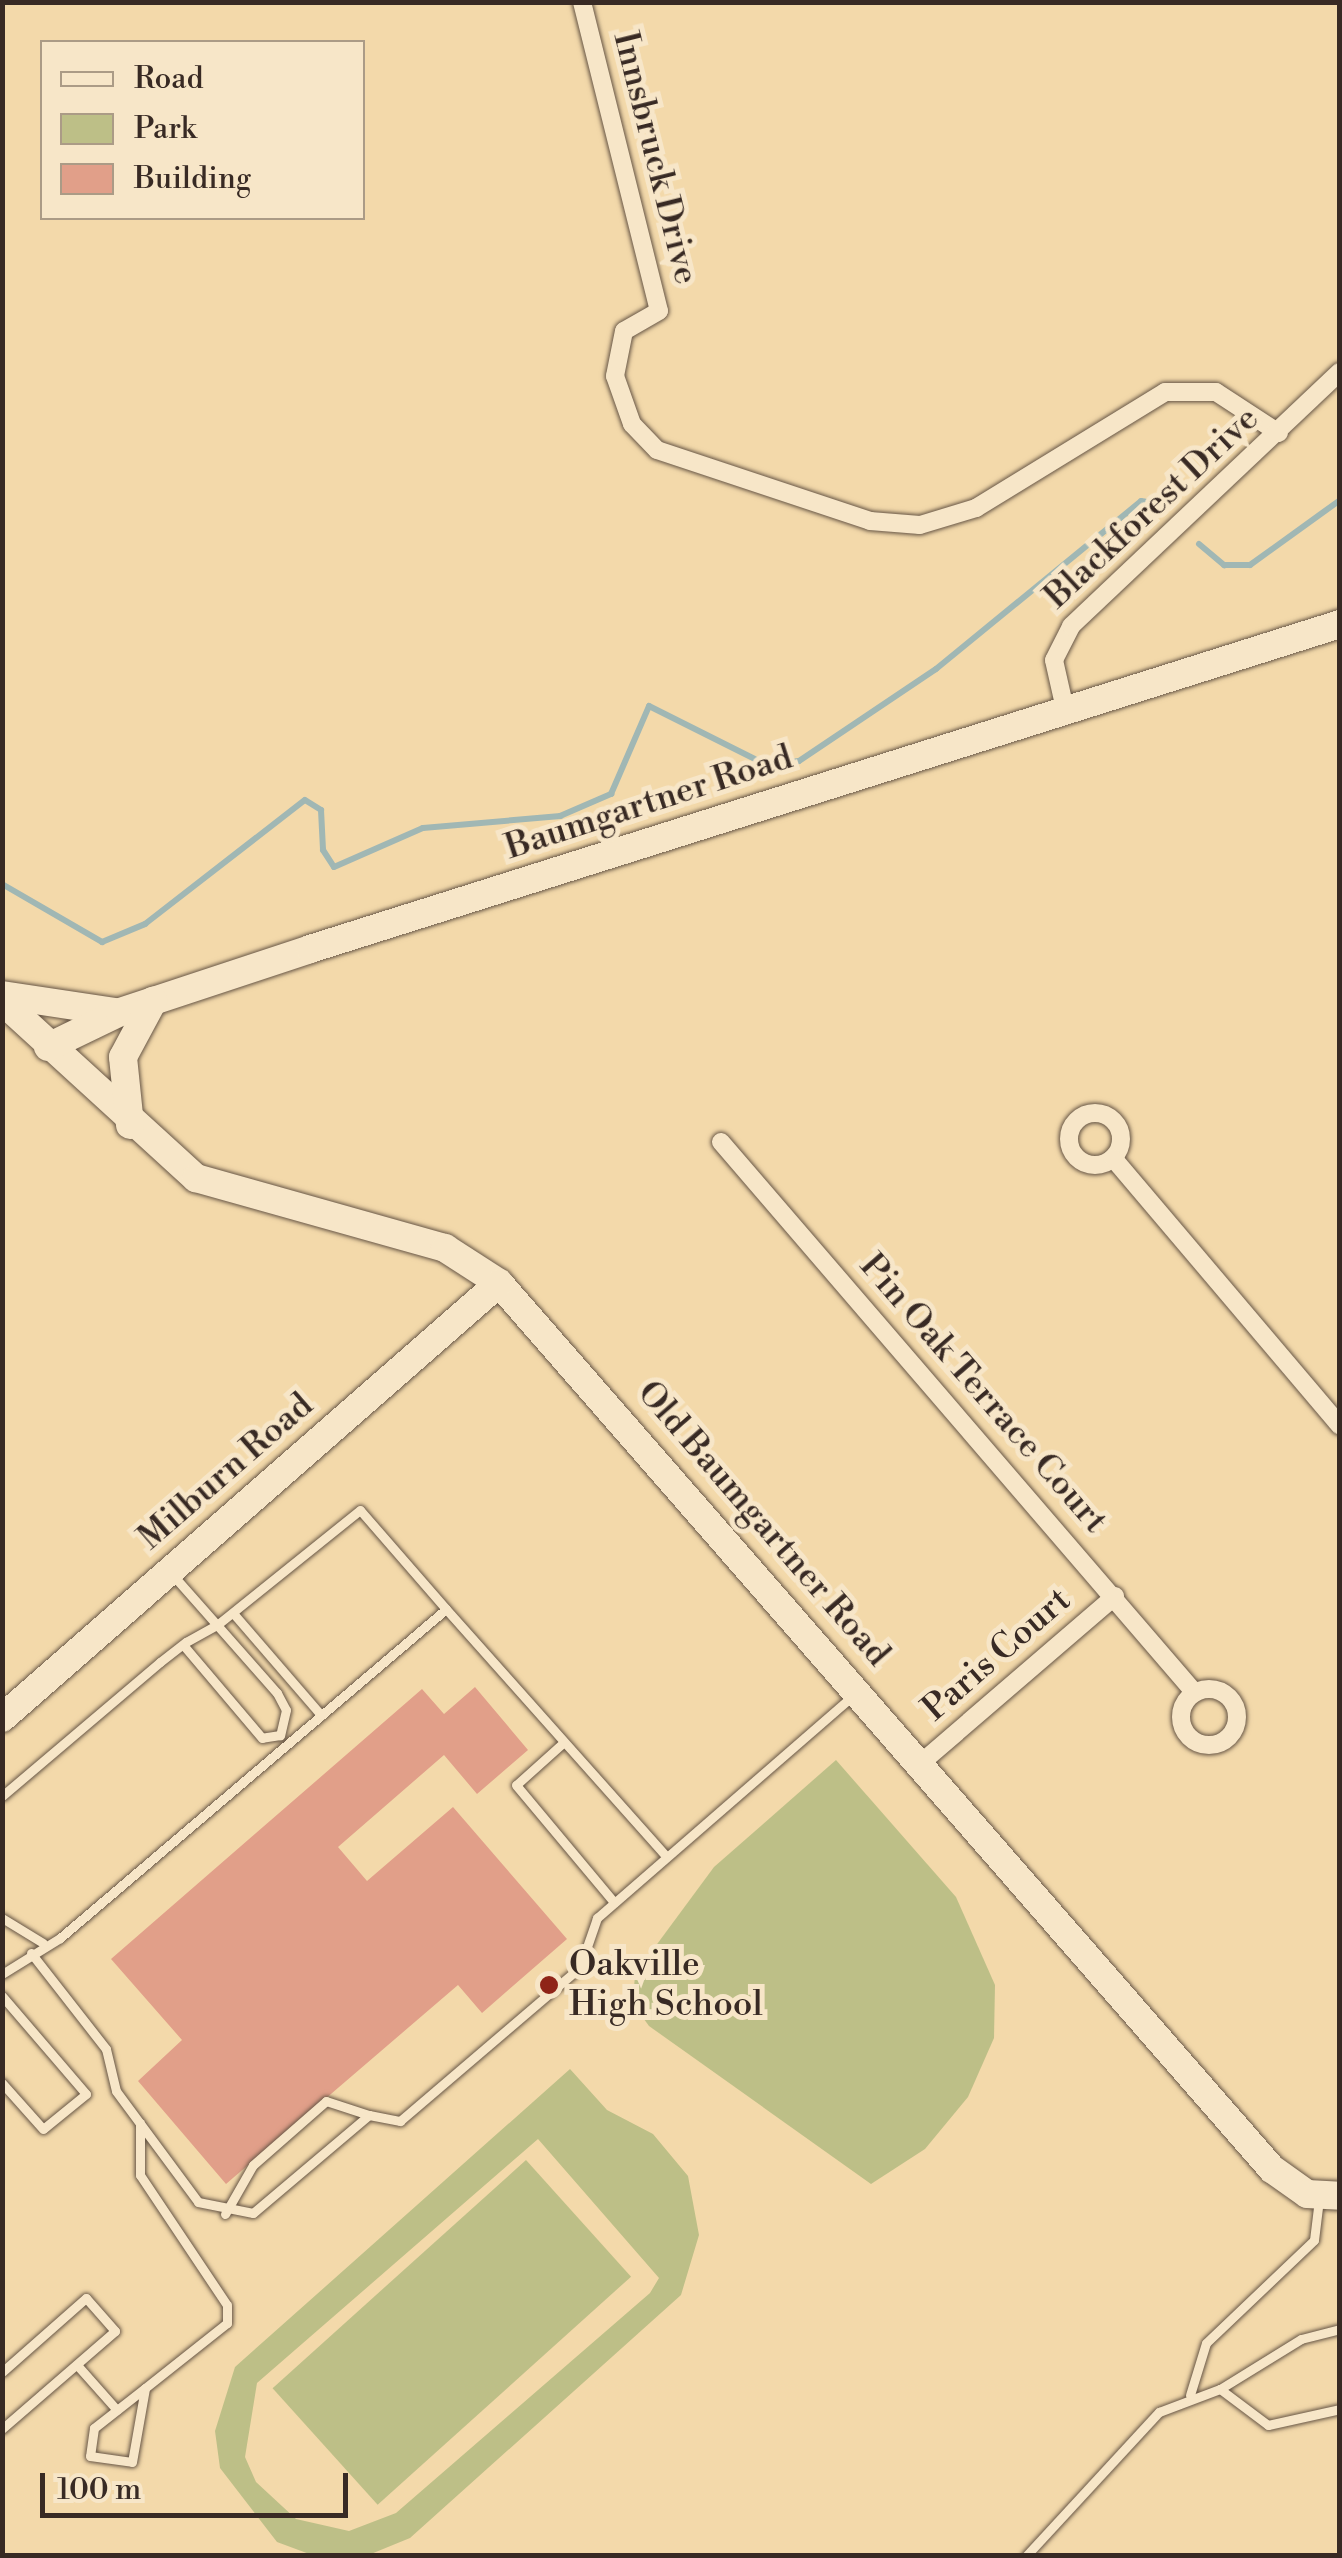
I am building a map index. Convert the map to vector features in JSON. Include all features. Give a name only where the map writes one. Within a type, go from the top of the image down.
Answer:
[{"type":"street","name":"Innsbruck Drive","points":[[582,2],[659,312],[624,331],[616,376],[632,424],[657,450],[830,510],[920,525],[976,508],[1165,392],[1216,392],[1279,433]]},
{"type":"street","name":"Blackforest Drive","points":[[1065,709],[1055,679],[1059,640],[1340,372]]},
{"type":"street","name":"Baumgartner Road","points":[[48,1047],[120,1012],[153,1001],[1340,624]]},
{"type":"street","points":[[2,998],[120,1012]]},
{"type":"street","points":[[2,998],[48,1047]]},
{"type":"street","points":[[130,1126],[122,1057],[153,1001]]},
{"type":"street","name":"Old Baumgartner Road","points":[[48,1047],[130,1126],[230,1194],[446,1248],[499,1283],[1272,2169],[1330,2196]]},
{"type":"street","name":"Pin Oak Terrace Court","points":[[720,1142],[1194,1692]]},
{"type":"street","points":[[1113,1158],[1340,1426]]},
{"type":"street","name":"Milburn Road","points":[[2,1718],[499,1283]]},
{"type":"street","name":"Paris Court","points":[[921,1763],[1115,1596]]},
{"type":"lane","points":[[2,1796],[183,1644],[217,1625],[360,1510],[664,1854]]},
{"type":"lane","points":[[169,1572],[286,1710],[270,1740],[183,1644]]},
{"type":"lane","points":[[2,1974],[297,1736],[446,1609]]},
{"type":"lane","points":[[232,1612],[321,1715]]},
{"type":"lane","points":[[225,2214],[233,2187],[326,2101],[400,2121],[580,1967],[597,1918],[664,1854],[858,1691]]},
{"type":"lane","points":[[564,1742],[516,1785],[614,1902]]},
{"type":"lane","points":[[2,1918],[43,1943]]},
{"type":"lane","points":[[30,1953],[106,2049],[116,2092],[198,2202],[225,2214],[253,2213],[369,2115]]},
{"type":"lane","points":[[2,1996],[86,2094],[42,2130],[2,2083]]},
{"type":"lane","points":[[140,2123],[140,2175],[227,2305],[228,2324],[116,2410],[94,2428],[90,2456],[132,2462],[145,2388]]},
{"type":"lane","points":[[1190,2395],[1206,2343],[1314,2240],[1330,2196]]},
{"type":"lane","points":[[2,2372],[86,2298],[116,2331],[2,2429]]},
{"type":"lane","points":[[1026,2556],[1158,2412],[1190,2395],[1220,2390],[1301,2339],[1340,2329]]},
{"type":"lane","points":[[77,2365],[116,2410]]},
{"type":"lane","points":[[1220,2390],[1268,2425],[1340,2408]]},
{"type":"green space","points":[[836,1760],[956,1897],[995,1985],[994,2038],[968,2097],[925,2149],[871,2184],[649,2026],[633,2004],[635,1974],[714,1867]]},
{"type":"green space","points":[[570,2069],[607,2110],[653,2134],[688,2176],[699,2235],[681,2295],[410,2538],[366,2556],[312,2555],[277,2542],[220,2468],[215,2431],[235,2367]],"holes":[[[538,2139],[659,2278],[650,2293],[396,2513],[349,2531],[296,2519],[256,2482],[245,2457],[257,2383]]]},
{"type":"green space","points":[[526,2160],[631,2277],[378,2505],[273,2388]]},
{"type":"building","name":"Oakville High School","points":[[475,1687],[528,1750],[477,1794],[444,1755],[338,1847],[367,1881],[453,1807],[567,1939],[482,2013],[458,1985],[226,2184],[138,2081],[182,2040],[111,1959],[422,1689],[444,1714]]},
{"type":"waterway","points":[[1199,544],[1224,565],[1250,565],[1340,500]]},
{"type":"waterway","points":[[2,884],[102,942],[145,924],[305,800],[321,810],[323,850],[334,867],[423,828],[560,816],[611,794],[649,706],[767,765],[799,761],[936,669],[1141,501],[1162,504]]},
{"type":"place","name":"Oakville High School","points":[[549,1985]]}]
